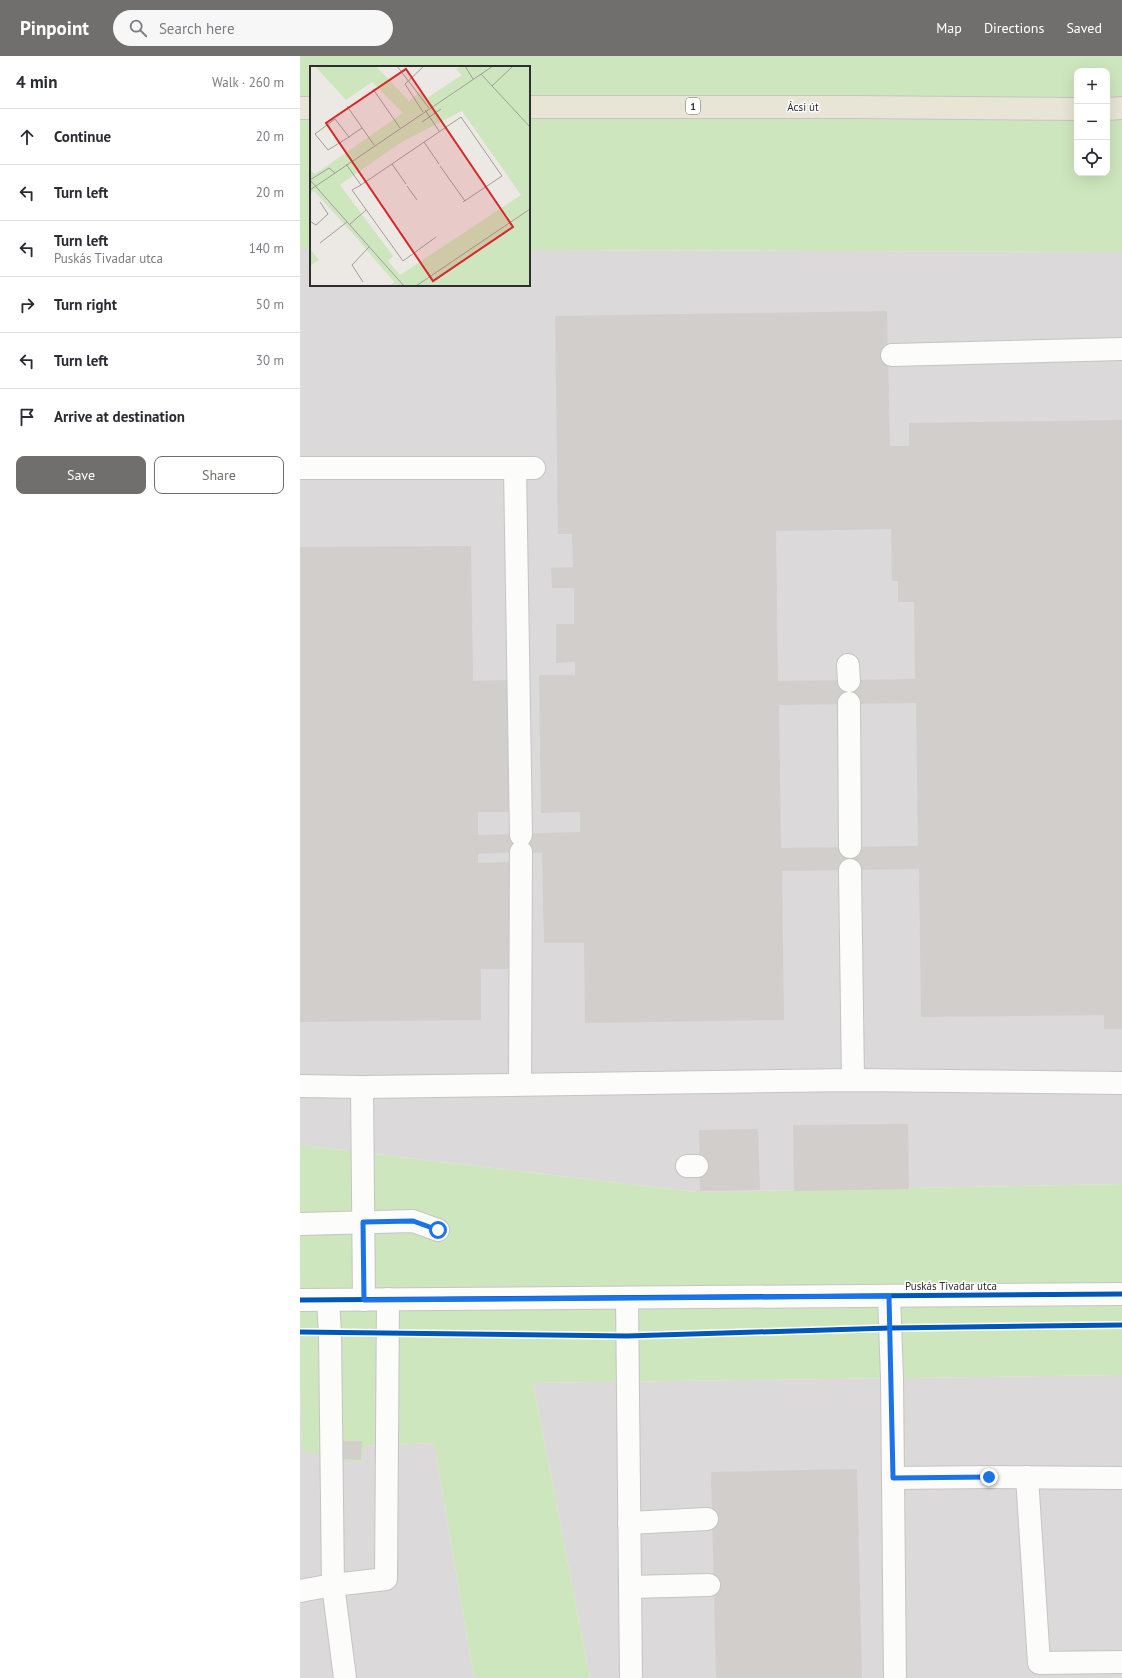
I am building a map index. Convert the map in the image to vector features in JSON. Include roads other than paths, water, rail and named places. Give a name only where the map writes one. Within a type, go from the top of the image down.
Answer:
[{"type":"main road","name":"Ácsi út","points":[[530,107],[810,106],[1074,109]]},
{"type":"main road","points":[[1110,109],[1122,108]]},
{"type":"street","points":[[892,354],[1122,349]]},
{"type":"street","points":[[300,468],[525,468],[520,1084]]},
{"type":"street","points":[[849,703],[850,847]]},
{"type":"street","points":[[850,870],[853,1080]]},
{"type":"street","points":[[300,1086],[362,1088],[520,1084],[853,1080],[1122,1083]]},
{"type":"street","points":[[362,1088],[364,1300]]},
{"type":"street","points":[[300,1224],[363,1222],[421,1216],[438,1230]]},
{"type":"street","name":"Puskás Tivadar utca","points":[[300,1300],[328,1301],[388,1299],[1122,1294]]},
{"type":"street","points":[[889,1296],[895,1678]]},
{"type":"street","points":[[627,1298],[631,1678]]},
{"type":"street","points":[[300,1591],[333,1585],[386,1579],[388,1299]]},
{"type":"street","points":[[328,1301],[330,1333],[333,1585],[345,1678]]},
{"type":"street","points":[[1027,1477],[1039,1663],[1122,1662]]},
{"type":"street","points":[[893,1478],[1122,1478]]},
{"type":"street","points":[[629,1523],[707,1519]]},
{"type":"street","points":[[630,1587],[709,1584]]}]
